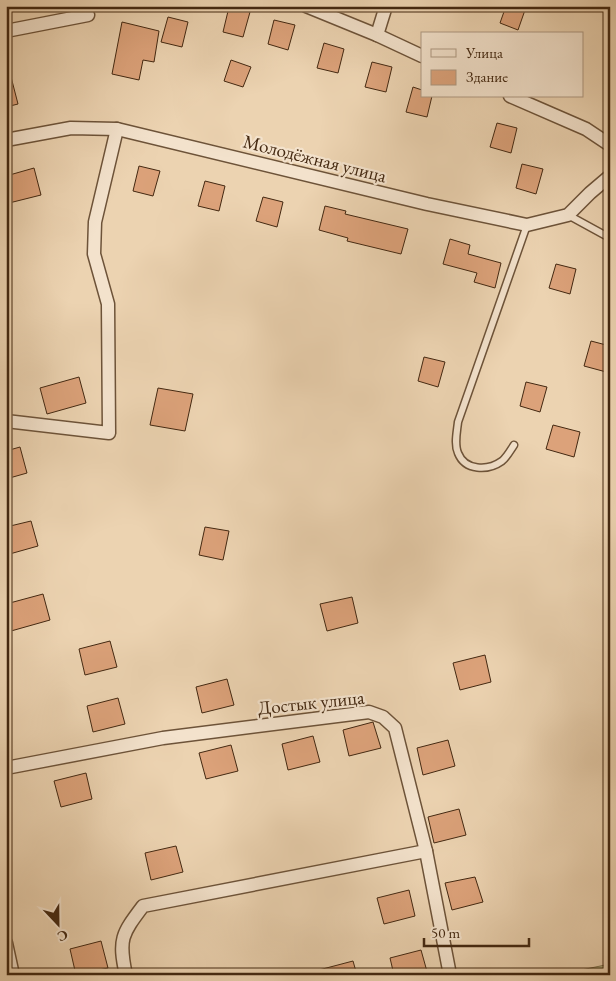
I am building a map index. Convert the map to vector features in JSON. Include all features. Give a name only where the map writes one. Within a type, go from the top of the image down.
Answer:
[{"type":"street","points":[[306,6],[421,56]]},
{"type":"street","points":[[377,35],[386,6]]},
{"type":"street","points":[[6,31],[88,15]]},
{"type":"street","points":[[515,98],[586,129],[610,145]]},
{"type":"street","name":"Молодёжная улица","points":[[6,140],[71,128],[117,129],[428,204],[527,225],[568,216]]},
{"type":"street","points":[[6,422],[109,433],[108,304],[94,254],[95,222],[117,129]]},
{"type":"street","points":[[568,216],[610,176]]},
{"type":"street","name":"Достык улица","points":[[6,768],[163,738],[369,712],[383,717],[395,728],[426,851],[450,975]]},
{"type":"street","points":[[126,975],[121,954],[124,930],[143,906],[426,851]]},
{"type":"street","points":[[6,943],[13,975]]},
{"type":"lane","points":[[568,216],[610,238]]},
{"type":"lane","points":[[514,446],[501,462],[487,468],[473,467],[463,463],[457,452],[456,442],[458,422],[527,225]]},
{"type":"green space","points":[[610,964],[610,975],[557,975]]},
{"type":"building","points":[[506,6],[516,6],[525,10],[518,30],[500,23]]},
{"type":"building","points":[[229,7],[250,12],[243,37],[223,32]]},
{"type":"building","points":[[168,17],[188,22],[182,47],[161,42]]},
{"type":"building","points":[[274,20],[295,25],[288,50],[268,44]]},
{"type":"building","points":[[122,22],[159,31],[154,62],[143,60],[139,80],[112,74]]},
{"type":"building","points":[[324,43],[344,49],[338,73],[317,68]]},
{"type":"building","points":[[231,60],[251,67],[243,87],[224,81]]},
{"type":"building","points":[[372,62],[392,67],[386,92],[365,87]]},
{"type":"building","points":[[6,73],[10,73],[18,104],[6,107]]},
{"type":"building","points":[[413,87],[421,90],[421,98],[432,98],[427,117],[406,112]]},
{"type":"building","points":[[497,123],[517,128],[511,153],[490,147]]},
{"type":"building","points":[[522,164],[543,169],[536,194],[516,188]]},
{"type":"building","points":[[139,166],[160,171],[153,196],[133,191]]},
{"type":"building","points":[[34,168],[41,195],[9,203],[6,191],[6,176]]},
{"type":"building","points":[[205,181],[225,186],[219,211],[198,206]]},
{"type":"building","points":[[263,197],[283,202],[277,227],[256,221]]},
{"type":"building","points":[[325,206],[346,211],[345,214],[408,229],[401,254],[347,241],[348,238],[319,230]]},
{"type":"building","points":[[450,239],[470,245],[468,254],[501,263],[495,288],[474,282],[477,273],[443,264]]},
{"type":"building","points":[[556,264],[576,269],[570,294],[549,288]]},
{"type":"building","points":[[591,341],[610,346],[610,373],[584,366]]},
{"type":"building","points":[[424,357],[445,362],[438,387],[418,381]]},
{"type":"building","points":[[79,377],[86,403],[47,414],[40,388]]},
{"type":"building","points":[[526,382],[547,387],[540,412],[520,406]]},
{"type":"building","points":[[158,388],[193,394],[185,431],[150,425]]},
{"type":"building","points":[[553,425],[580,432],[574,457],[546,449]]},
{"type":"building","points":[[20,447],[27,473],[6,479],[6,451]]},
{"type":"building","points":[[31,521],[38,546],[6,555],[6,527]]},
{"type":"building","points":[[205,527],[229,531],[223,560],[199,555]]},
{"type":"building","points":[[43,594],[50,620],[11,631],[6,615],[6,604]]},
{"type":"building","points":[[352,597],[358,623],[327,631],[320,604]]},
{"type":"building","points":[[110,641],[117,667],[85,675],[79,649]]},
{"type":"building","points":[[485,655],[491,682],[460,690],[453,663]]},
{"type":"building","points":[[227,679],[234,705],[202,713],[196,687]]},
{"type":"building","points":[[118,698],[125,724],[93,732],[87,706]]},
{"type":"building","points":[[373,722],[381,748],[349,756],[343,730]]},
{"type":"building","points":[[313,736],[320,762],[288,770],[282,744]]},
{"type":"building","points":[[448,740],[455,766],[423,775],[417,748]]},
{"type":"building","points":[[231,745],[238,771],[206,779],[199,753]]},
{"type":"building","points":[[86,773],[92,799],[61,807],[54,781]]},
{"type":"building","points":[[459,809],[466,835],[434,843],[428,817]]},
{"type":"building","points":[[176,846],[183,872],[151,880],[145,853]]},
{"type":"building","points":[[475,877],[483,902],[452,910],[445,883]]},
{"type":"building","points":[[409,890],[415,916],[384,924],[377,898]]},
{"type":"building","points":[[101,941],[108,968],[76,975],[70,949]]},
{"type":"building","points":[[421,950],[428,975],[394,975],[390,958]]},
{"type":"building","points":[[353,961],[357,975],[315,975],[315,971]]}]
